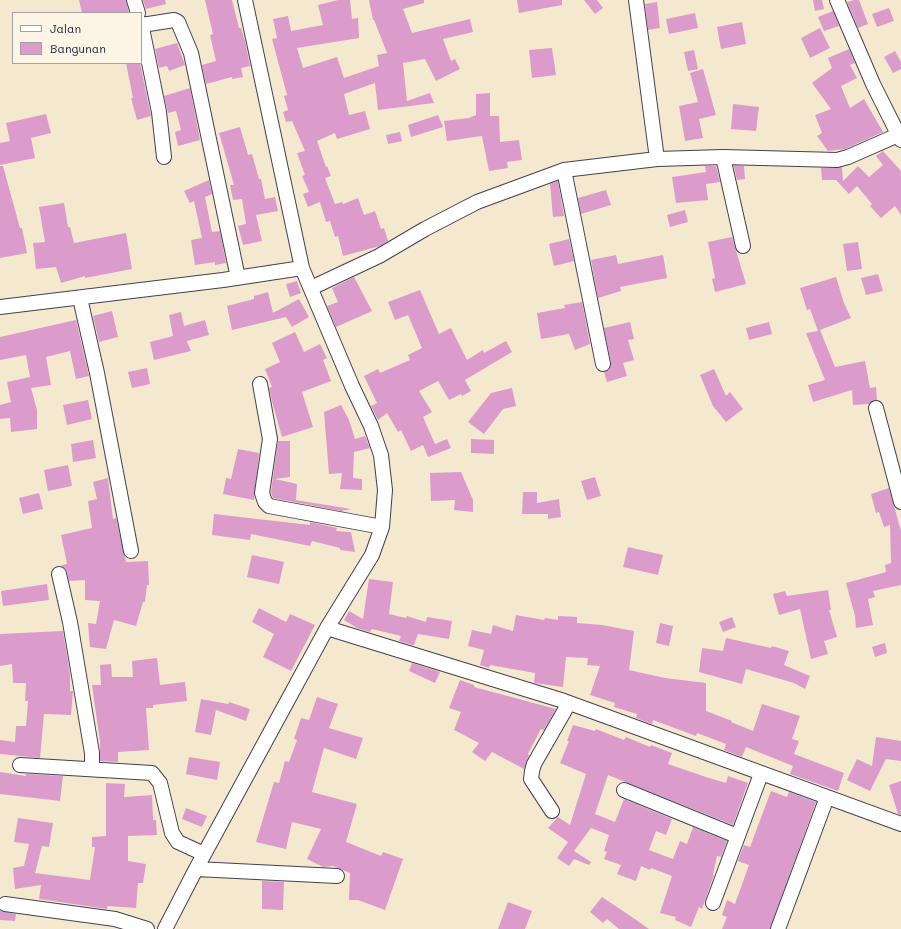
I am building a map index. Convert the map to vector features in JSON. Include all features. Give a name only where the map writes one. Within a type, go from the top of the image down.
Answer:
[{"type":"street","points":[[134,0],[138,12]]},
{"type":"street","points":[[165,929],[204,854],[327,628],[372,555],[382,527],[385,490],[381,455],[371,426],[302,268],[245,0]]},
{"type":"street","points":[[636,0],[657,159]]},
{"type":"street","points":[[311,288],[379,256],[424,229],[478,202],[564,170],[657,159],[723,157],[837,160],[899,138],[873,84],[837,0]]},
{"type":"street","points":[[142,24],[174,20],[178,22],[190,52],[238,278]]},
{"type":"street","points":[[142,29],[159,112],[164,157]]},
{"type":"street","points":[[723,157],[743,246]]},
{"type":"street","points":[[564,170],[603,364]]},
{"type":"street","points":[[0,306],[80,298],[238,278],[302,268]]},
{"type":"street","points":[[80,298],[97,373],[131,551]]},
{"type":"street","points":[[260,384],[270,439],[262,493],[265,502],[269,506],[382,527]]},
{"type":"street","points":[[876,408],[901,502]]},
{"type":"street","points":[[59,574],[70,622],[92,753],[92,769]]},
{"type":"street","points":[[327,628],[568,703],[901,824]]},
{"type":"street","points":[[552,811],[531,779],[532,770],[568,703]]},
{"type":"street","points":[[20,765],[152,773],[160,783],[172,833],[178,842],[204,854]]},
{"type":"street","points":[[713,903],[760,774]]},
{"type":"street","points":[[624,790],[737,836]]},
{"type":"street","points":[[778,929],[827,797]]},
{"type":"street","points":[[196,869],[337,876]]},
{"type":"street","points":[[5,904],[115,919],[147,929]]},
{"type":"building","points":[[79,0],[126,0],[129,12],[82,12]]},
{"type":"building","points":[[143,0],[165,0],[166,4],[146,9]]},
{"type":"building","points":[[205,0],[232,0],[239,28],[241,28],[245,41],[250,66],[241,68],[243,77],[232,79],[232,77],[206,84],[202,65],[216,61],[210,35],[213,34]]},
{"type":"building","points":[[338,0],[350,0],[352,19],[358,18],[359,38],[297,48],[303,68],[337,57],[344,78],[379,66],[377,55],[387,53],[373,20],[369,0],[424,0],[424,3],[403,9],[412,33],[470,19],[473,32],[443,39],[451,61],[455,59],[460,69],[436,81],[425,59],[403,63],[407,101],[430,93],[434,103],[378,110],[375,83],[344,94],[349,115],[365,111],[370,129],[337,139],[335,133],[317,141],[326,167],[327,166],[331,176],[325,178],[335,204],[342,202],[343,204],[358,198],[364,215],[375,211],[381,229],[384,228],[388,241],[380,246],[343,256],[338,236],[335,237],[330,221],[326,222],[320,202],[308,207],[303,194],[309,192],[302,176],[305,175],[297,153],[305,151],[292,121],[286,122],[283,112],[288,110],[284,96],[287,95],[272,39],[277,38],[273,19],[288,16],[291,31],[323,25],[318,5]]},
{"type":"building","points":[[517,0],[562,0],[562,5],[519,13]]},
{"type":"building","points":[[584,0],[597,0],[603,8],[595,14]]},
{"type":"building","points":[[813,0],[822,0],[824,9],[815,11]]},
{"type":"building","points":[[859,0],[868,24],[858,28],[847,2]]},
{"type":"building","points":[[657,2],[660,28],[648,30],[645,4]]},
{"type":"building","points":[[889,8],[894,21],[877,27],[872,14]]},
{"type":"building","points":[[833,11],[839,26],[824,31],[818,17]]},
{"type":"building","points":[[695,13],[698,28],[669,34],[666,19]]},
{"type":"building","points":[[742,22],[746,44],[721,49],[717,27]]},
{"type":"building","points":[[820,28],[830,48],[810,58],[801,38]]},
{"type":"building","points":[[177,43],[185,65],[169,71],[167,66],[159,68],[155,49]]},
{"type":"building","points":[[552,48],[556,75],[532,78],[529,50]]},
{"type":"building","points":[[849,49],[855,63],[850,65],[857,78],[841,86],[850,108],[864,99],[883,132],[845,149],[828,151],[817,136],[822,133],[815,115],[831,109],[812,83],[832,68],[828,58]]},
{"type":"building","points":[[694,50],[698,69],[688,71],[684,52]]},
{"type":"building","points":[[895,51],[901,62],[901,69],[893,73],[884,57]]},
{"type":"building","points":[[126,64],[140,64],[151,116],[137,120],[131,98],[133,98]]},
{"type":"building","points":[[703,69],[716,115],[699,119],[703,138],[685,141],[679,106],[698,102],[690,73]]},
{"type":"building","points":[[190,88],[200,140],[178,146],[175,132],[181,130],[176,111],[168,113],[164,96]]},
{"type":"building","points":[[490,93],[490,116],[499,116],[500,142],[519,140],[522,160],[507,162],[508,168],[489,171],[482,136],[447,141],[444,121],[469,118],[476,115],[476,94]]},
{"type":"building","points":[[733,104],[759,107],[756,131],[731,129]]},
{"type":"building","points":[[46,114],[51,133],[31,138],[35,158],[0,165],[0,143],[10,141],[6,123]]},
{"type":"building","points":[[438,115],[443,127],[411,137],[408,125]]},
{"type":"building","points":[[240,127],[248,155],[252,154],[259,179],[261,179],[265,199],[275,197],[278,211],[256,215],[262,241],[243,245],[238,226],[246,224],[242,199],[233,200],[230,185],[234,185],[219,133]]},
{"type":"building","points":[[400,132],[402,141],[388,144],[386,135]]},
{"type":"building","points":[[883,151],[901,171],[901,215],[895,206],[881,218],[870,206],[872,204],[857,186],[849,194],[836,180],[822,180],[821,168],[842,167],[843,181],[858,166],[869,177],[883,165],[876,156]]},
{"type":"building","points":[[0,166],[3,166],[20,228],[22,228],[27,253],[0,258]]},
{"type":"building","points":[[705,166],[716,166],[720,182],[706,184],[708,200],[676,203],[672,177],[706,172]]},
{"type":"building","points":[[734,166],[744,166],[745,179],[737,180]]},
{"type":"building","points":[[209,180],[212,194],[205,197],[212,232],[220,231],[226,263],[215,265],[215,262],[195,265],[191,240],[202,238],[194,201],[190,203],[184,191]]},
{"type":"building","points":[[558,181],[564,216],[553,217],[550,184]]},
{"type":"building","points":[[606,190],[611,205],[581,214],[578,198]]},
{"type":"building","points":[[64,203],[68,227],[70,227],[74,243],[126,233],[132,269],[85,278],[85,276],[61,283],[56,267],[36,269],[33,243],[45,242],[39,207]]},
{"type":"building","points":[[685,210],[688,222],[670,227],[667,215]]},
{"type":"building","points":[[732,237],[746,284],[715,292],[712,279],[715,278],[708,242]]},
{"type":"building","points":[[569,239],[574,261],[554,266],[549,244]]},
{"type":"building","points":[[858,242],[862,269],[847,271],[843,244]]},
{"type":"building","points":[[616,255],[618,264],[663,255],[667,278],[620,287],[621,291],[598,298],[591,260]]},
{"type":"building","points":[[878,274],[883,291],[866,295],[861,278]]},
{"type":"building","points":[[354,277],[372,311],[336,327],[327,306],[338,302],[332,288]]},
{"type":"building","points":[[836,277],[844,303],[851,318],[820,330],[835,367],[865,361],[870,388],[876,387],[877,400],[869,404],[853,405],[852,390],[813,402],[808,385],[825,380],[806,333],[818,331],[810,309],[807,310],[800,288]]},
{"type":"building","points":[[297,281],[301,293],[290,297],[286,284]]},
{"type":"building","points":[[420,290],[439,334],[451,328],[467,360],[483,350],[484,353],[506,341],[512,352],[465,380],[471,391],[462,396],[461,394],[449,400],[438,381],[419,391],[432,412],[423,417],[435,444],[447,439],[451,448],[428,457],[423,445],[411,451],[401,430],[398,432],[387,413],[378,420],[371,406],[377,403],[364,376],[378,369],[380,373],[410,360],[408,355],[422,348],[408,315],[395,320],[388,302]]},
{"type":"building","points":[[268,292],[273,313],[299,299],[309,317],[292,327],[286,317],[232,330],[227,306],[254,299],[254,296]]},
{"type":"building","points":[[582,302],[590,344],[575,350],[569,334],[541,339],[537,313],[565,308],[564,305]]},
{"type":"building","points":[[112,311],[118,337],[99,342],[93,316]]},
{"type":"building","points":[[181,312],[184,326],[205,320],[209,335],[187,341],[191,351],[154,360],[150,342],[173,336],[169,315]]},
{"type":"building","points":[[76,320],[89,376],[76,379],[70,351],[46,357],[51,385],[31,388],[37,410],[37,429],[11,432],[10,418],[0,419],[0,405],[11,402],[7,382],[30,377],[26,355],[0,360],[0,337]]},
{"type":"building","points":[[630,322],[634,339],[628,340],[634,360],[623,363],[627,376],[607,382],[604,372],[609,370],[611,363],[604,328]]},
{"type":"building","points":[[769,322],[772,334],[749,340],[746,328]]},
{"type":"building","points":[[295,332],[304,352],[320,344],[327,358],[323,360],[331,381],[302,392],[313,427],[282,437],[269,388],[272,387],[265,369],[280,362],[272,343]]},
{"type":"building","points":[[147,368],[150,384],[132,388],[128,372]]},
{"type":"building","points":[[714,369],[726,396],[730,392],[743,409],[726,422],[713,406],[700,375]]},
{"type":"building","points":[[512,388],[516,406],[503,409],[484,434],[468,422],[491,393]]},
{"type":"building","points":[[88,400],[92,419],[67,425],[63,405]]},
{"type":"building","points":[[341,405],[349,420],[355,439],[365,436],[370,448],[354,452],[353,478],[362,479],[362,490],[340,489],[342,473],[329,474],[324,412]]},
{"type":"building","points":[[471,439],[494,440],[494,454],[471,453]]},
{"type":"building","points":[[93,440],[96,458],[73,462],[71,444]]},
{"type":"building","points":[[278,441],[290,441],[290,477],[275,479],[297,484],[296,500],[351,509],[341,511],[273,498],[271,492]]},
{"type":"building","points":[[238,449],[259,453],[254,500],[223,494],[226,478],[231,479]]},
{"type":"building","points":[[68,465],[72,486],[48,491],[44,470]]},
{"type":"building","points":[[461,472],[473,500],[473,512],[454,510],[455,500],[431,501],[430,473]]},
{"type":"building","points":[[595,477],[601,496],[587,500],[581,481]]},
{"type":"building","points":[[108,478],[113,519],[116,518],[126,562],[148,561],[149,585],[147,585],[145,602],[143,602],[136,626],[114,620],[106,649],[90,647],[88,623],[96,624],[100,601],[85,600],[85,580],[69,581],[67,572],[62,566],[67,564],[61,535],[92,528],[88,501],[97,499],[93,482]]},
{"type":"building","points":[[889,488],[901,531],[901,585],[873,591],[875,597],[868,599],[873,625],[856,628],[855,616],[846,583],[886,572],[885,565],[891,563],[890,525],[884,527],[879,512],[876,513],[871,494]]},
{"type":"building","points":[[523,492],[537,492],[537,503],[559,499],[561,517],[548,519],[548,514],[522,514]]},
{"type":"building","points":[[39,493],[43,509],[23,514],[19,498]]},
{"type":"building","points":[[214,514],[310,525],[310,522],[337,528],[336,531],[351,532],[355,552],[340,550],[340,548],[312,541],[310,546],[251,534],[250,540],[212,535]]},
{"type":"building","points":[[628,547],[663,555],[658,575],[623,567]]},
{"type":"building","points":[[252,555],[284,562],[279,584],[247,577]]},
{"type":"building","points":[[369,579],[393,582],[389,614],[406,618],[407,616],[426,622],[427,617],[452,621],[449,639],[418,634],[414,645],[412,645],[399,641],[401,636],[372,629],[370,632],[357,628],[344,620],[349,611],[363,619]]},
{"type":"building","points":[[47,584],[49,600],[3,606],[1,591]]},
{"type":"building","points":[[828,590],[831,610],[829,610],[837,637],[824,641],[828,654],[811,659],[800,609],[779,615],[773,594],[785,591],[787,596]]},
{"type":"building","points":[[259,608],[286,622],[290,614],[315,625],[291,671],[263,657],[274,634],[252,622]]},
{"type":"building","points":[[516,615],[544,620],[545,618],[558,620],[558,616],[577,617],[577,623],[602,625],[634,631],[629,670],[665,678],[706,683],[706,711],[753,731],[762,704],[800,716],[792,739],[799,741],[794,754],[844,773],[838,791],[790,774],[793,766],[746,747],[742,757],[724,750],[726,744],[697,733],[696,736],[653,720],[652,724],[636,718],[637,714],[614,707],[615,703],[590,695],[600,666],[587,665],[588,658],[566,657],[563,687],[534,683],[535,673],[490,665],[489,668],[480,665],[484,650],[468,646],[472,630],[491,634],[493,625],[513,631]]},
{"type":"building","points":[[732,617],[736,627],[723,632],[719,622]]},
{"type":"building","points":[[660,623],[673,626],[669,646],[656,643]]},
{"type":"building","points":[[63,631],[70,674],[70,691],[73,691],[71,715],[44,714],[40,758],[0,754],[0,740],[15,742],[16,726],[26,726],[28,701],[25,701],[26,683],[13,683],[12,664],[0,666],[0,634]]},
{"type":"building","points":[[726,638],[771,648],[772,646],[789,651],[784,665],[810,676],[805,689],[794,683],[746,669],[742,684],[699,672],[702,648],[723,651]]},
{"type":"building","points":[[885,643],[887,653],[875,657],[872,647]]},
{"type":"building","points":[[157,658],[160,685],[185,682],[187,701],[153,705],[153,708],[146,708],[149,750],[118,752],[118,762],[100,761],[100,742],[92,685],[101,685],[100,665],[111,664],[112,677],[133,677],[132,661]]},
{"type":"building","points":[[412,663],[440,672],[435,683],[409,671]]},
{"type":"building","points":[[460,680],[474,685],[474,687],[556,709],[544,730],[541,729],[528,754],[529,755],[524,769],[492,752],[485,761],[472,752],[479,743],[454,730],[461,712],[449,708]]},
{"type":"building","points":[[317,697],[338,704],[329,728],[363,738],[356,759],[324,748],[312,792],[357,804],[346,842],[381,856],[383,852],[403,859],[385,910],[358,900],[349,900],[350,873],[333,866],[323,867],[307,859],[321,829],[292,822],[286,849],[256,842],[274,782],[279,783],[285,761],[289,762],[297,740],[294,739],[301,718],[309,720]]},
{"type":"building","points":[[201,699],[228,704],[229,702],[250,709],[246,721],[216,710],[211,735],[195,732]]},
{"type":"building","points":[[573,725],[595,731],[596,729],[624,740],[626,737],[650,747],[651,745],[672,753],[668,764],[706,777],[726,783],[728,776],[748,783],[733,825],[608,775],[595,814],[615,822],[624,799],[672,819],[666,835],[656,831],[649,850],[673,859],[680,841],[687,844],[693,827],[727,841],[721,857],[717,856],[714,875],[702,909],[699,907],[691,927],[675,920],[676,917],[660,913],[672,876],[641,866],[636,881],[617,874],[621,865],[604,859],[607,852],[604,851],[609,835],[591,828],[574,851],[591,862],[589,865],[574,859],[569,866],[557,858],[568,842],[548,828],[558,817],[570,825],[586,774],[560,763],[569,741],[567,741]]},
{"type":"building","points":[[876,737],[901,741],[901,761],[886,759],[870,791],[847,780],[857,759],[872,766]]},
{"type":"building","points":[[189,757],[220,762],[217,780],[186,774]]},
{"type":"building","points":[[0,772],[26,776],[26,774],[63,776],[60,801],[0,794]]},
{"type":"building","points":[[901,781],[901,815],[898,814],[889,785]]},
{"type":"building","points":[[106,783],[125,784],[124,797],[152,795],[153,820],[156,820],[157,835],[128,836],[128,861],[146,864],[143,883],[138,883],[136,908],[107,906],[107,909],[39,899],[41,885],[15,889],[13,868],[24,866],[29,844],[14,842],[18,818],[53,823],[49,847],[42,846],[35,873],[90,880],[95,847],[92,847],[92,837],[106,836]]},
{"type":"building","points":[[771,791],[787,797],[789,792],[816,802],[770,929],[722,929],[727,917],[722,915],[727,900],[735,904],[749,865],[738,861],[744,845],[750,847]]},
{"type":"building","points":[[186,808],[207,816],[202,827],[182,819]]},
{"type":"building","points":[[262,881],[284,882],[283,910],[262,909]]},
{"type":"building","points":[[602,897],[649,929],[619,929],[607,919],[603,923],[590,912]]},
{"type":"building","points":[[508,902],[532,911],[525,929],[498,929]]},
{"type":"building","points":[[0,911],[16,914],[15,921],[0,920]]}]
